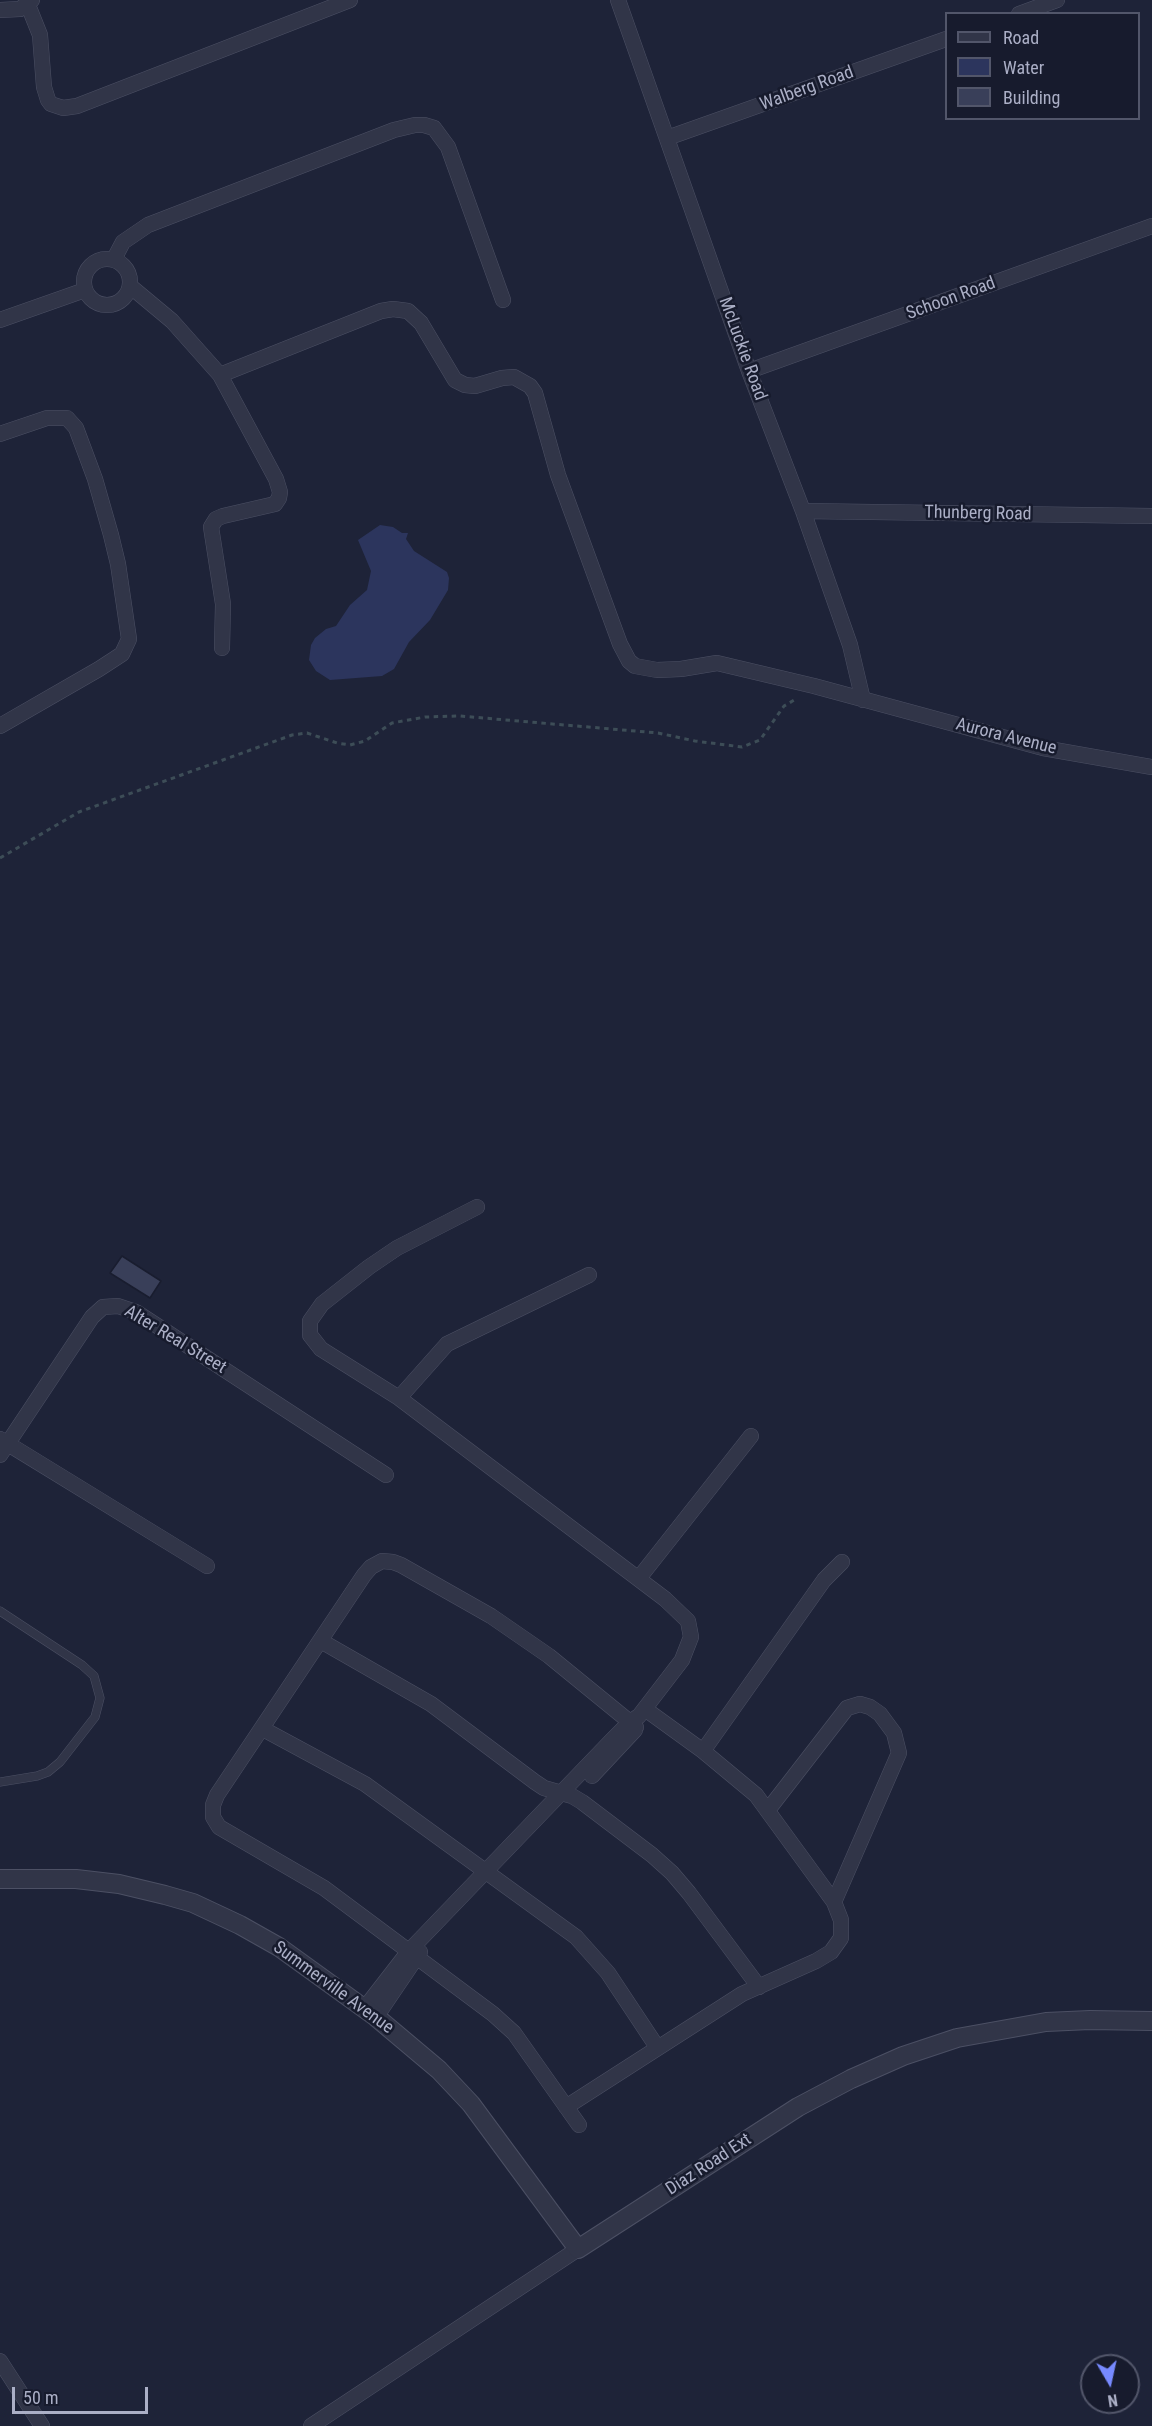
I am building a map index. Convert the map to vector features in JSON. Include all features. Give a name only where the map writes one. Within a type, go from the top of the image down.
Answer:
[{"type":"street","points":[[0,10],[10,11],[30,2],[40,35],[44,87],[48,100],[51,104],[63,108],[77,106],[350,0]]},
{"type":"street","name":"McLuckie Road","points":[[618,0],[749,370],[803,511],[850,645],[863,700]]},
{"type":"street","points":[[1024,12],[1057,0]]},
{"type":"street","name":"Walberg Road","points":[[667,138],[945,39]]},
{"type":"street","points":[[114,260],[123,242],[148,225],[394,130],[416,124],[434,128],[448,147],[503,300]]},
{"type":"street","name":"Schoon Road","points":[[749,370],[1152,226]]},
{"type":"street","points":[[99,260],[114,260],[120,262],[129,272],[130,286],[123,299],[109,305],[94,301],[85,290],[85,275],[88,268],[99,260]]},
{"type":"street","points":[[130,286],[172,321],[220,375],[276,479],[280,492],[275,504],[223,516],[216,519],[211,527],[223,604],[222,648]]},
{"type":"street","points":[[0,320],[85,290]]},
{"type":"street","name":"Aurora Avenue","points":[[220,375],[381,311],[393,309],[408,311],[421,322],[455,380],[465,385],[475,386],[501,378],[514,377],[530,386],[535,393],[558,475],[620,644],[629,661],[642,669],[681,669],[717,663],[1043,748],[1152,767]]},
{"type":"street","points":[[0,434],[47,418],[67,418],[76,428],[95,479],[111,535],[118,564],[129,639],[128,646],[122,654],[0,726]]},
{"type":"street","name":"Thunberg Road","points":[[803,511],[1152,516]]},
{"type":"street","points":[[370,2013],[412,1953],[489,1876],[638,1719],[682,1660],[692,1637],[688,1621],[683,1614],[639,1578],[399,1398],[321,1349],[310,1335],[310,1320],[322,1304],[369,1267],[397,1248],[477,1207]]},
{"type":"street","points":[[399,1398],[447,1344],[589,1275]]},
{"type":"street","name":"Alter Real Street","points":[[2,1446],[92,1317],[103,1307],[118,1306],[136,1312],[386,1475]]},
{"type":"street","points":[[639,1578],[751,1436]]},
{"type":"street","points":[[2,1446],[207,1566]]},
{"type":"street","points":[[566,2107],[726,2004],[816,1961],[838,1945],[843,1931],[834,1902],[756,1795],[703,1751],[638,1719],[481,1610],[393,1562],[382,1562],[371,1567],[217,1795],[212,1813],[215,1822],[230,1834],[324,1888],[493,2014],[514,2033],[566,2107],[579,2125]]},
{"type":"street","points":[[703,1751],[824,1580],[842,1562]]},
{"type":"street","points":[[321,1641],[431,1704],[535,1782],[544,1788],[567,1795],[652,1855],[672,1873],[759,1987]]},
{"type":"street","points":[[768,1810],[847,1708],[860,1704],[880,1714],[894,1733],[898,1753],[834,1902]]},
{"type":"street","points":[[263,1729],[365,1784],[576,1937],[608,1972],[657,2047]]},
{"type":"street","name":"Summerville Avenue","points":[[0,1879],[31,1877],[119,1884],[193,1903],[240,1925],[279,1947],[370,2013],[439,2070],[471,2104],[578,2249]]},
{"type":"street","name":"Diaz Road Ext","points":[[311,2426],[798,2107],[851,2079],[903,2056],[957,2038],[1046,2022],[1152,2021]]},
{"type":"street","points":[[0,2361],[42,2426]]},
{"type":"lane","points":[[0,1612],[82,1665],[94,1676],[100,1698],[95,1716],[60,1762],[48,1772],[37,1776],[0,1782]]},
{"type":"path","points":[[0,858],[79,812],[292,735],[307,733],[328,741],[350,745],[365,741],[392,723],[410,718],[460,716],[658,733],[695,741],[742,747],[760,740],[784,706],[814,687]]},
{"type":"water","points":[[380,525],[408,533],[406,539],[414,551],[447,572],[448,590],[430,620],[409,642],[394,669],[382,676],[330,680],[316,671],[309,660],[311,645],[315,638],[326,629],[336,626],[350,605],[367,590],[371,571],[358,540]]},
{"type":"building","points":[[122,1256],[161,1281],[150,1298],[110,1273]]}]
